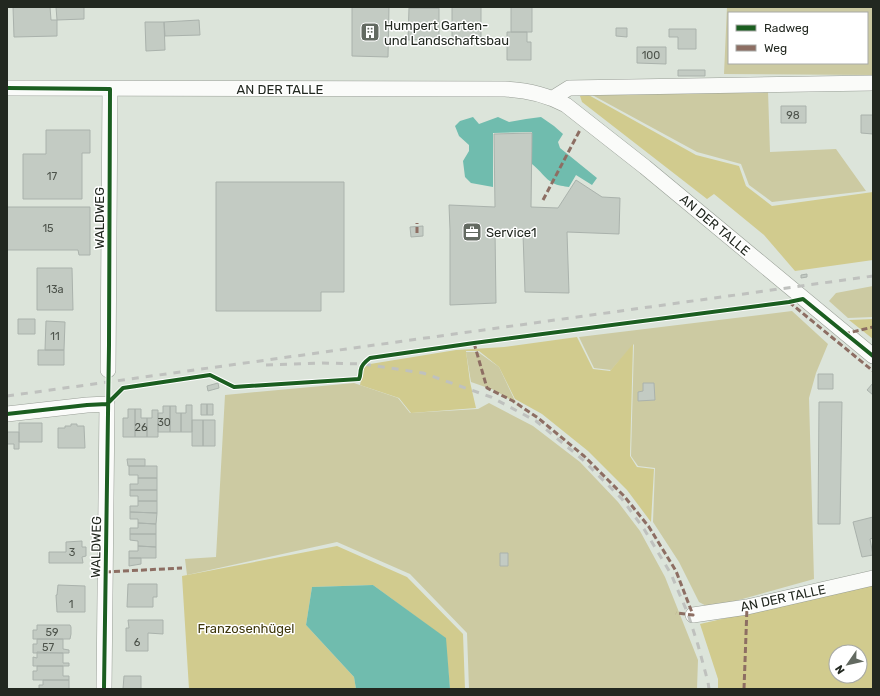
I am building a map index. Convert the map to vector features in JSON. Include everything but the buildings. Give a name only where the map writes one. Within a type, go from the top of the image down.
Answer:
[{"type":"street","points":[[553,98],[569,88],[873,83]]},
{"type":"street","name":"AN DER TALLE","points":[[7,88],[505,89],[524,90],[553,98],[566,105],[645,167],[873,356]]},
{"type":"street","name":"WALDWEG","points":[[108,370],[110,89]]},
{"type":"street","name":"WALDWEG","points":[[7,414],[107,404],[104,689]]},
{"type":"street","name":"AN DER TALLE","points":[[693,615],[747,607],[873,578]]},
{"type":"shaded area","points":[[727,7],[873,7],[873,75],[724,74]]},
{"type":"shaded area","points":[[583,90],[768,91],[770,152],[836,149],[866,191],[772,202],[749,185],[741,164],[697,152]]},
{"type":"shaded area","points":[[873,286],[873,317],[848,318],[829,301],[836,293]]},
{"type":"shaded area","points":[[792,311],[828,344],[816,373],[809,398],[814,579],[710,608],[699,602],[679,562],[653,522],[655,468],[638,466],[631,456],[634,344],[611,370],[594,368],[579,337]]},
{"type":"shaded area","points":[[466,352],[478,352],[499,367],[516,403],[494,390],[471,382]]},
{"type":"shaded area","points":[[354,383],[398,398],[410,413],[478,409],[489,403],[533,426],[580,462],[618,502],[640,531],[665,577],[698,660],[697,689],[469,689],[467,633],[410,574],[337,542],[187,575],[185,559],[216,557],[225,395]]},
{"type":"green space","points":[[585,93],[696,155],[739,166],[746,186],[772,206],[873,192],[873,260],[795,271],[764,235],[714,194],[707,199],[582,102],[580,96]]},
{"type":"green space","points":[[873,319],[873,339],[849,320]]},
{"type":"green space","points":[[577,337],[593,369],[610,371],[633,344],[630,456],[637,467],[654,469],[651,522],[627,490],[588,451],[542,414],[515,399],[499,367],[479,351],[466,351],[470,382],[476,408],[411,413],[399,398],[360,385],[364,365],[456,350],[504,347]]},
{"type":"green space","name":"Franzosenhügel","points":[[337,546],[407,577],[463,634],[465,689],[450,689],[445,638],[373,585],[312,587],[306,625],[354,677],[356,689],[189,689],[182,576]]},
{"type":"green space","points":[[873,584],[873,689],[718,689],[718,679],[700,624]]},
{"type":"water","points":[[473,117],[479,124],[498,117],[509,122],[541,117],[563,134],[558,142],[560,148],[597,178],[592,185],[576,175],[569,187],[555,184],[547,179],[532,164],[532,132],[493,133],[493,187],[471,183],[465,177],[463,161],[469,151],[469,145],[459,136],[455,126],[460,121]]},
{"type":"water","points":[[373,585],[446,638],[450,689],[356,689],[354,677],[306,625],[312,587]]},
{"type":"railway","points":[[7,396],[873,276]]},
{"type":"railway","points":[[266,365],[322,363],[363,364],[423,373],[491,397],[536,421],[582,459],[622,499],[644,529],[671,574],[688,614],[698,645],[709,689]]},
{"type":"marked path","points":[[543,200],[580,130]]},
{"type":"marked path","points":[[417,223],[417,233]]},
{"type":"marked path","points":[[789,302],[873,371]]},
{"type":"marked path","points":[[844,334],[873,327]]},
{"type":"marked path","points":[[474,343],[487,388],[513,401],[538,418],[584,456],[624,496],[649,527],[676,571],[693,615],[676,613]]},
{"type":"marked path","points":[[105,572],[182,568]]},
{"type":"marked path","points":[[744,689],[747,607]]},
{"type":"cycle path","points":[[7,88],[110,89],[109,345],[104,689]]},
{"type":"cycle path","points":[[7,414],[107,404],[123,388],[210,375],[234,387],[359,379],[362,366],[370,358],[803,299],[873,356]]},
{"type":"place","name":"Humpert Garten- und Landschaftsbau","points":[[370,32]]},
{"type":"place","name":"Service1","points":[[472,232]]}]
